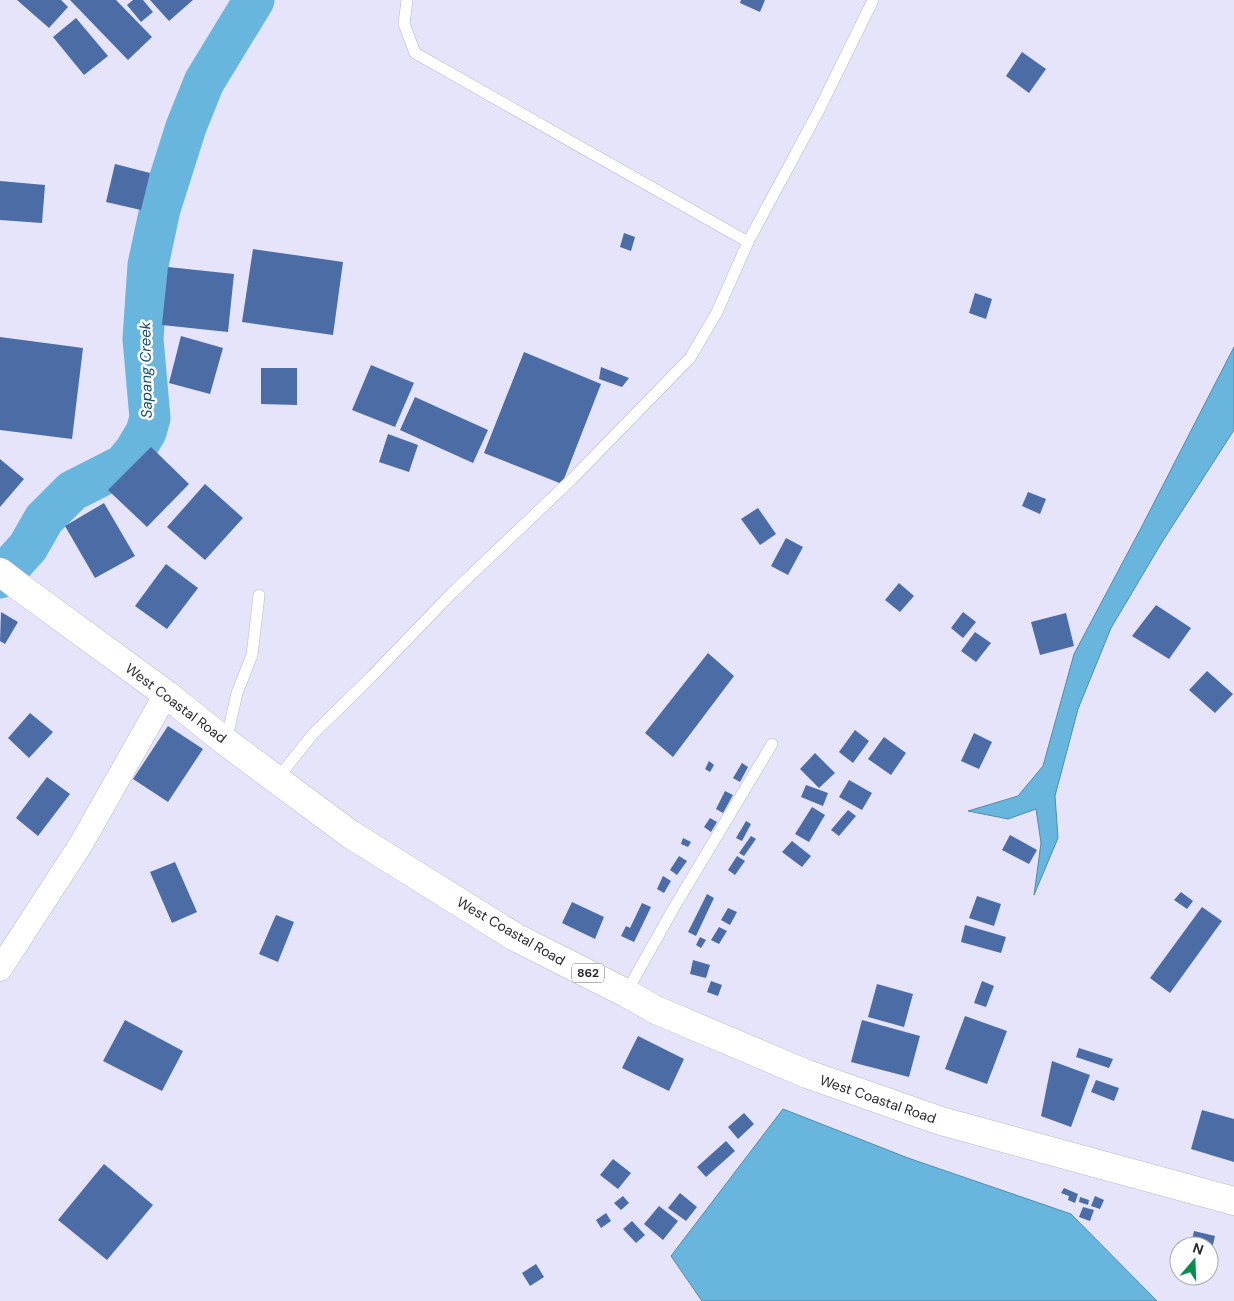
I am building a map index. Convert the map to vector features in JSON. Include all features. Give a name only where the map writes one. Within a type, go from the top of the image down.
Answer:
[{"type":"main road","name":"West Coastal Road","points":[[0,572],[166,694],[226,742],[350,834],[516,937],[656,1010],[807,1074],[942,1121],[1234,1201]]},
{"type":"street","points":[[0,969],[81,844],[166,694]]},
{"type":"lane","points":[[407,0],[404,24],[415,53],[748,242]]},
{"type":"lane","points":[[277,779],[313,734],[452,593],[572,479],[690,358],[717,312],[748,242],[818,112],[873,0]]},
{"type":"lane","points":[[226,742],[237,693],[252,655],[258,595]]},
{"type":"lane","points":[[626,993],[672,911],[772,744]]},
{"type":"water","points":[[1234,347],[1234,430],[1162,542],[1111,628],[1078,709],[1055,796],[1058,838],[1034,895],[1041,843],[1036,809],[1008,819],[968,811],[1018,796],[1043,766],[1074,654]]},
{"type":"water","points":[[783,1109],[908,1158],[1071,1214],[1157,1301],[702,1301],[671,1256]]},
{"type":"building","points":[[17,0],[61,0],[68,7],[49,28]]},
{"type":"building","points":[[70,0],[116,0],[152,37],[128,60]]},
{"type":"building","points":[[133,0],[143,0],[153,12],[141,22],[127,5]]},
{"type":"building","points":[[150,0],[193,0],[169,21]]},
{"type":"building","points":[[741,0],[765,0],[760,12],[740,3]]},
{"type":"building","points":[[76,18],[108,56],[84,75],[53,37]]},
{"type":"building","points":[[1022,52],[1046,69],[1029,93],[1006,76]]},
{"type":"building","points":[[115,164],[150,173],[141,210],[106,202]]},
{"type":"building","points":[[0,181],[45,185],[42,223],[0,220]]},
{"type":"building","points":[[624,233],[635,237],[631,251],[620,247]]},
{"type":"building","points":[[253,249],[343,262],[333,335],[242,322]]},
{"type":"building","points":[[168,267],[234,274],[228,332],[162,325]]},
{"type":"building","points":[[975,293],[992,299],[986,319],[969,313]]},
{"type":"building","points":[[181,336],[223,348],[210,394],[169,383]]},
{"type":"building","points":[[0,337],[83,348],[72,439],[0,430]]},
{"type":"building","points":[[524,352],[601,384],[562,484],[484,453]]},
{"type":"building","points":[[371,365],[414,383],[395,427],[352,410]]},
{"type":"building","points":[[601,367],[629,378],[622,387],[599,379]]},
{"type":"building","points":[[261,368],[297,368],[297,405],[261,404]]},
{"type":"building","points":[[415,397],[488,430],[473,463],[400,430]]},
{"type":"building","points":[[388,434],[418,445],[409,472],[379,462]]},
{"type":"building","points":[[151,447],[189,484],[147,527],[108,490]]},
{"type":"building","points":[[0,459],[24,479],[0,507]]},
{"type":"building","points":[[205,484],[243,518],[205,560],[167,527]]},
{"type":"building","points":[[1028,492],[1046,499],[1040,514],[1022,506]]},
{"type":"building","points":[[104,503],[135,556],[95,578],[65,526]]},
{"type":"building","points":[[758,508],[776,534],[760,545],[741,519]]},
{"type":"building","points":[[786,538],[803,547],[788,575],[771,566]]},
{"type":"building","points":[[166,564],[198,588],[167,629],[135,606]]},
{"type":"building","points":[[899,583],[914,596],[900,612],[885,600]]},
{"type":"building","points":[[1156,605],[1191,628],[1169,659],[1132,636]]},
{"type":"building","points":[[1,612],[18,622],[5,644],[0,641]]},
{"type":"building","points":[[963,612],[976,622],[963,638],[951,628]]},
{"type":"building","points":[[1066,613],[1074,646],[1040,655],[1031,622]]},
{"type":"building","points":[[975,632],[991,643],[976,662],[961,651]]},
{"type":"building","points":[[708,653],[734,676],[673,757],[645,733]]},
{"type":"building","points":[[1207,671],[1233,694],[1215,713],[1189,690]]},
{"type":"building","points":[[30,713],[53,732],[29,758],[8,738]]},
{"type":"building","points":[[168,726],[203,749],[168,802],[133,779]]},
{"type":"building","points":[[855,730],[869,741],[853,763],[839,752]]},
{"type":"building","points":[[974,733],[992,742],[979,769],[961,761]]},
{"type":"building","points":[[884,737],[906,753],[891,775],[868,759]]},
{"type":"building","points":[[815,753],[835,773],[819,788],[800,769]]},
{"type":"building","points":[[709,761],[714,765],[710,772],[705,769]]},
{"type":"building","points":[[742,763],[748,767],[740,782],[733,778]]},
{"type":"building","points":[[47,777],[70,794],[38,836],[16,818]]},
{"type":"building","points":[[849,780],[872,793],[862,810],[839,797]]},
{"type":"building","points":[[806,785],[828,793],[823,806],[801,797]]},
{"type":"building","points":[[725,791],[733,795],[723,813],[716,809]]},
{"type":"building","points":[[812,807],[825,815],[809,842],[795,834]]},
{"type":"building","points":[[848,810],[856,816],[839,836],[831,830]]},
{"type":"building","points":[[710,818],[717,822],[711,832],[704,827]]},
{"type":"building","points":[[746,821],[751,824],[742,841],[736,838]]},
{"type":"building","points":[[1010,835],[1037,850],[1029,864],[1002,850]]},
{"type":"building","points":[[751,836],[756,839],[744,856],[739,853]]},
{"type":"building","points":[[683,838],[691,842],[688,847],[681,844]]},
{"type":"building","points":[[792,841],[811,856],[802,867],[782,852]]},
{"type":"building","points":[[679,856],[687,861],[677,875],[670,870]]},
{"type":"building","points":[[737,856],[745,861],[735,875],[728,870]]},
{"type":"building","points":[[175,862],[197,912],[172,923],[150,872]]},
{"type":"building","points":[[663,876],[671,881],[664,893],[657,889]]},
{"type":"building","points":[[1181,892],[1193,901],[1187,909],[1174,900]]},
{"type":"building","points":[[707,894],[714,898],[696,936],[688,932]]},
{"type":"building","points":[[977,896],[1001,904],[994,926],[969,918]]},
{"type":"building","points":[[572,902],[604,917],[595,939],[562,923]]},
{"type":"building","points":[[642,903],[651,907],[634,942],[621,936],[626,926],[630,928]]},
{"type":"building","points":[[1202,907],[1222,921],[1170,993],[1150,978]]},
{"type":"building","points":[[728,908],[737,912],[730,925],[721,920]]},
{"type":"building","points":[[276,915],[294,922],[278,962],[259,954]]},
{"type":"building","points":[[965,925],[1006,937],[1001,953],[961,942]]},
{"type":"building","points":[[719,927],[727,931],[719,944],[711,940]]},
{"type":"building","points":[[700,937],[706,940],[701,948],[696,945]]},
{"type":"building","points":[[693,960],[710,965],[706,978],[690,974]]},
{"type":"building","points":[[711,981],[722,985],[718,996],[707,992]]},
{"type":"building","points":[[982,981],[994,986],[986,1007],[974,1003]]},
{"type":"building","points":[[877,984],[913,994],[904,1027],[868,1017]]},
{"type":"building","points":[[965,1016],[1007,1031],[987,1084],[945,1069]]},
{"type":"building","points":[[125,1020],[183,1051],[162,1091],[103,1061]]},
{"type":"building","points":[[862,1020],[920,1036],[909,1077],[851,1062]]},
{"type":"building","points":[[638,1036],[684,1059],[669,1091],[622,1068]]},
{"type":"building","points":[[1079,1048],[1113,1059],[1109,1068],[1076,1057]]},
{"type":"building","points":[[1052,1061],[1090,1075],[1071,1127],[1041,1116]]},
{"type":"building","points":[[1096,1080],[1119,1088],[1114,1101],[1091,1092]]},
{"type":"building","points":[[1202,1110],[1234,1119],[1234,1162],[1191,1149]]},
{"type":"building","points":[[744,1113],[754,1124],[738,1139],[728,1127]]},
{"type":"building","points":[[726,1141],[735,1151],[706,1177],[697,1167]]},
{"type":"building","points":[[613,1159],[631,1173],[618,1189],[600,1175]]},
{"type":"building","points":[[104,1164],[153,1205],[107,1260],[58,1220]]},
{"type":"building","points":[[1064,1188],[1078,1194],[1075,1203],[1068,1200],[1069,1196],[1061,1193]]},
{"type":"building","points":[[680,1193],[697,1207],[686,1221],[668,1208]]},
{"type":"building","points":[[623,1196],[629,1203],[621,1210],[614,1203]]},
{"type":"building","points":[[1095,1196],[1104,1200],[1100,1209],[1091,1206]]},
{"type":"building","points":[[1080,1197],[1089,1200],[1088,1205],[1079,1202]]},
{"type":"building","points":[[659,1206],[678,1221],[663,1240],[644,1224]]},
{"type":"building","points":[[1083,1207],[1094,1210],[1090,1221],[1079,1217]]},
{"type":"building","points":[[606,1213],[611,1221],[601,1228],[596,1220]]},
{"type":"building","points":[[632,1221],[645,1235],[636,1243],[623,1229]]},
{"type":"building","points":[[1194,1231],[1215,1236],[1193,1236]]},
{"type":"building","points":[[536,1264],[544,1277],[530,1286],[522,1273]]},
{"type":"waterway","name":"Sapang Creek","points":[[0,578],[28,547],[44,519],[72,491],[123,465],[134,452],[146,432],[150,418],[143,339],[148,265],[160,209],[186,127],[204,82],[254,0]]}]
